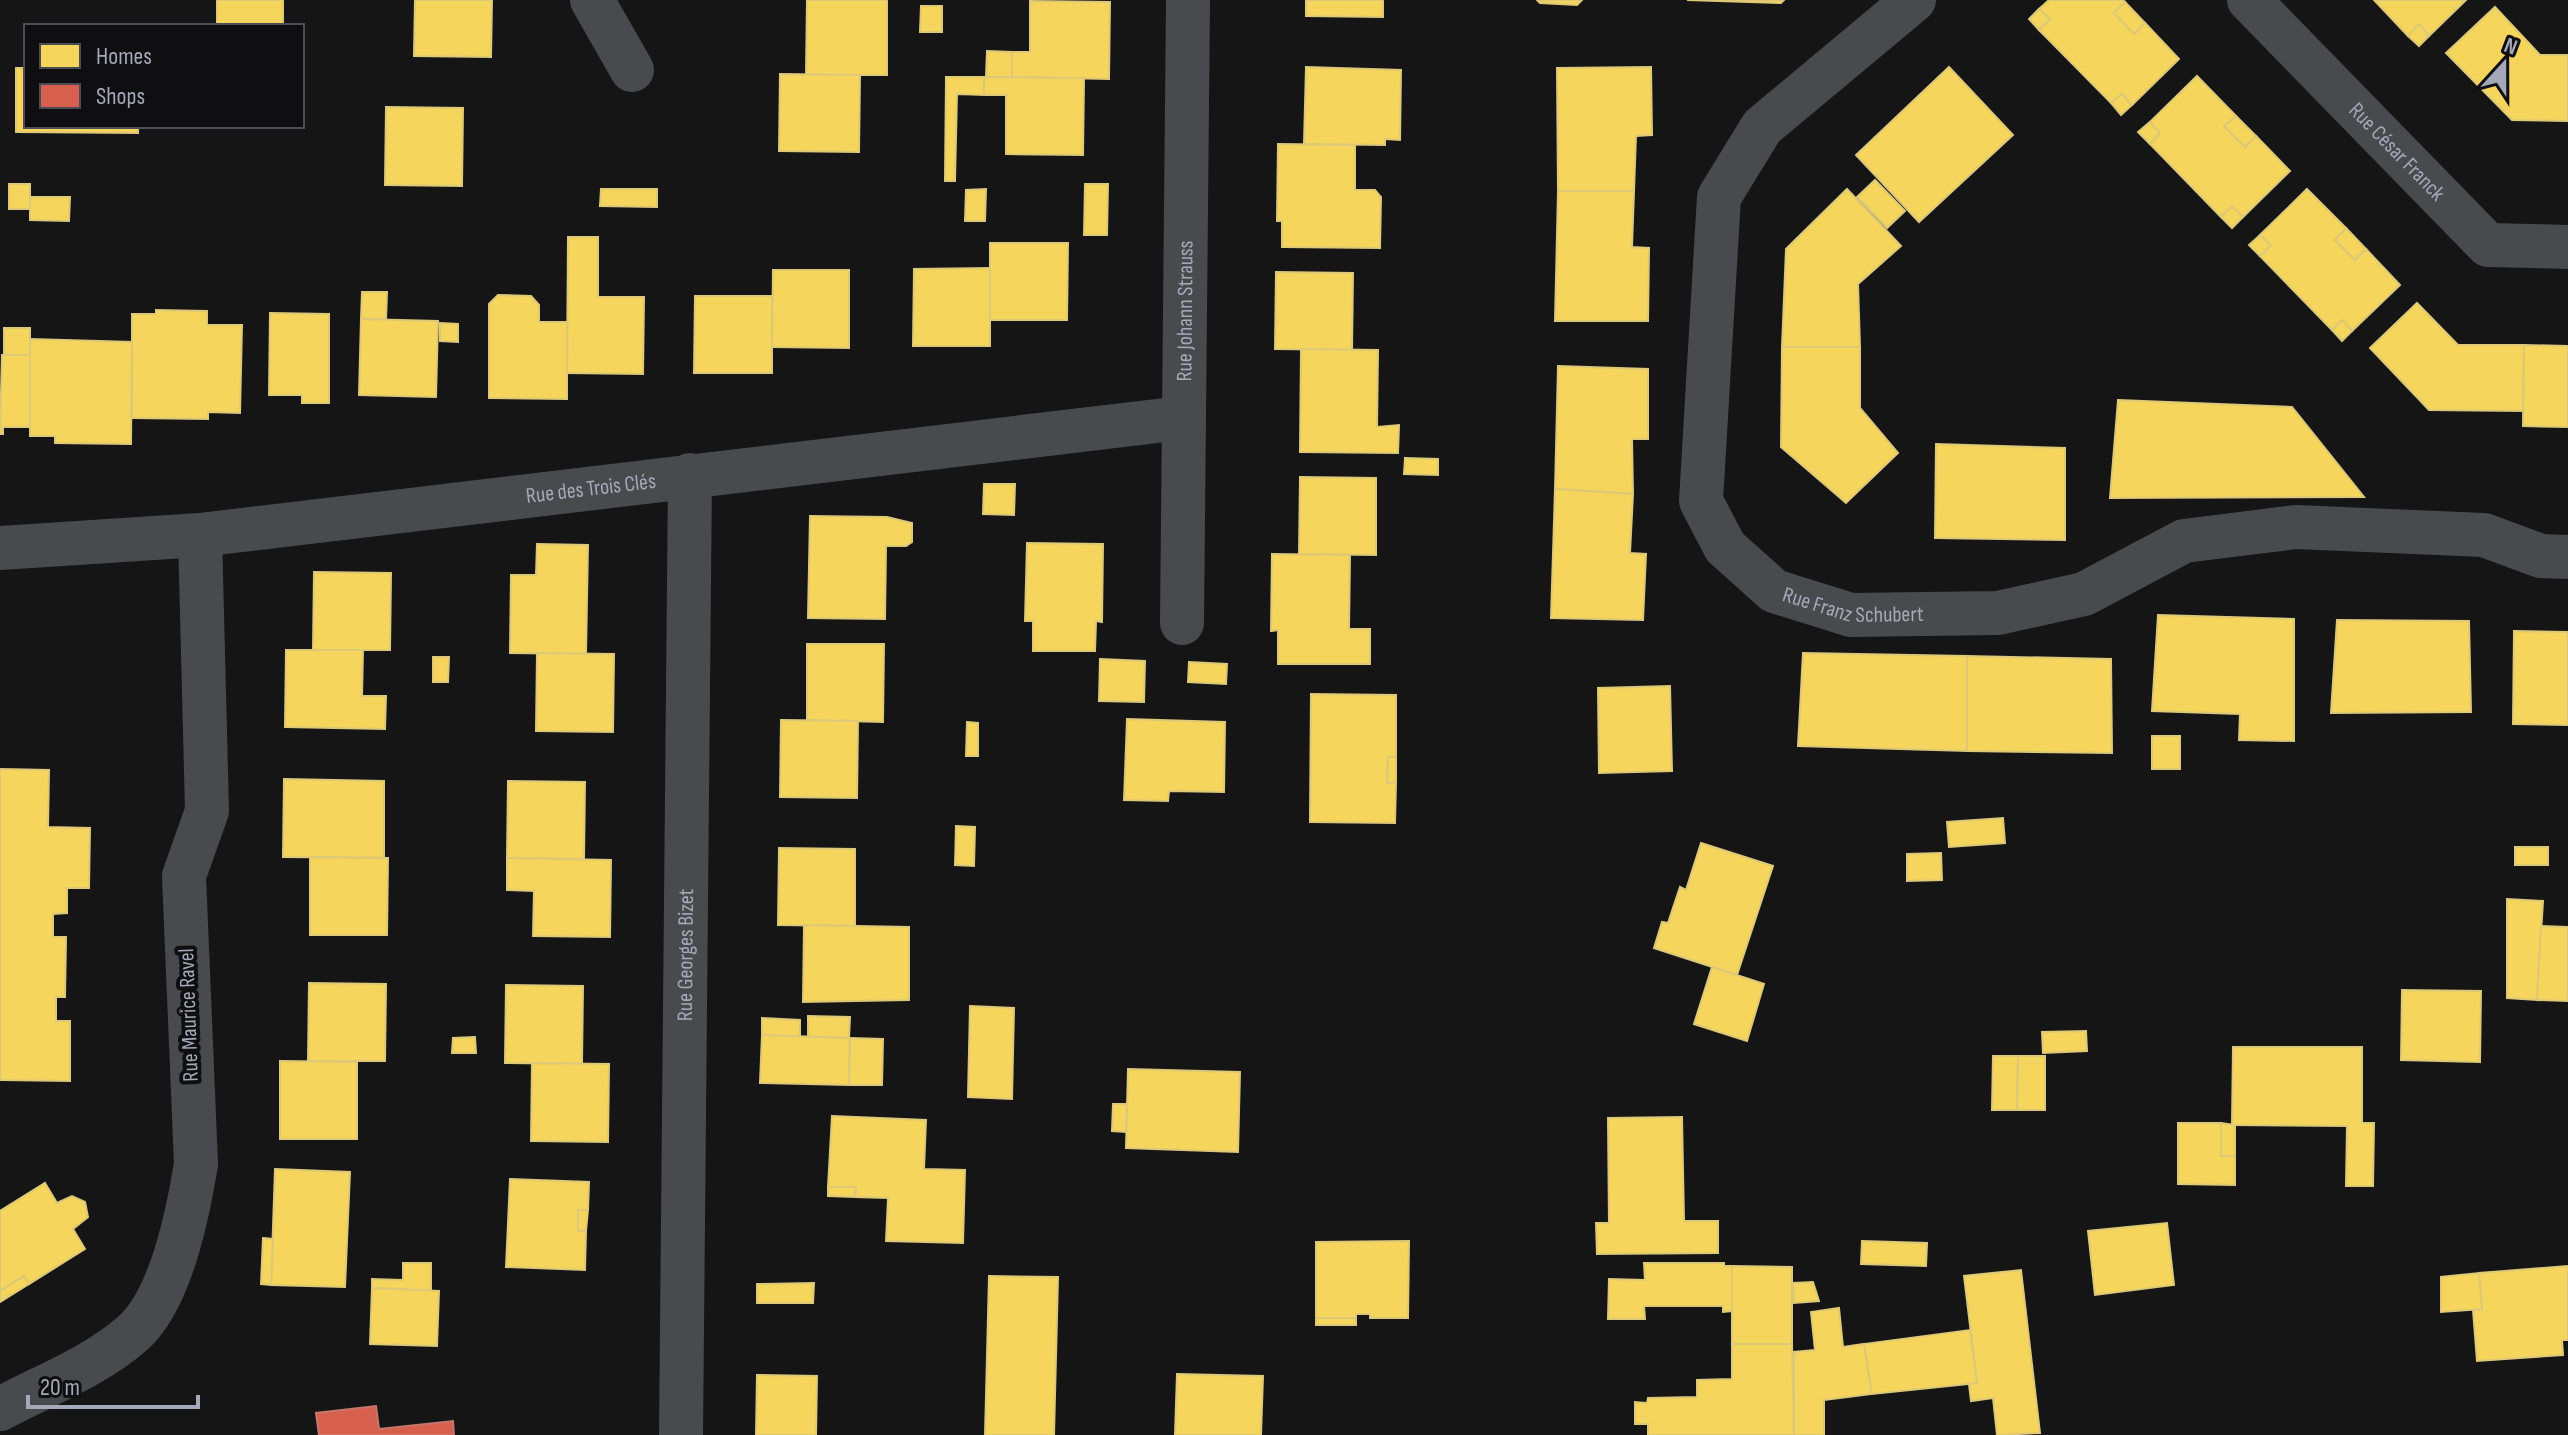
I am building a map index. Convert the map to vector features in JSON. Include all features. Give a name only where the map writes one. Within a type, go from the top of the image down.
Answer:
[{"type":"street","points":[[592,0],[632,70]]},
{"type":"street","name":"Rue Johann Strauss","points":[[1182,623],[1188,0]]},
{"type":"street","name":"Rue Franz Schubert","points":[[1914,0],[1762,127],[1719,197],[1701,501],[1725,547],[1774,591],[1851,615],[1998,613],[2084,594],[2184,541],[2296,527],[2484,535],[2541,556],[2568,557]]},
{"type":"street","name":"Rue César Franck","points":[[2249,0],[2488,245],[2568,247]]},
{"type":"street","name":"Rue des Trois Clés","points":[[0,548],[200,535],[1182,418]]},
{"type":"street","name":"Rue Georges Bizet","points":[[681,1435],[690,475]]},
{"type":"street","name":"Rue Maurice Ravel","points":[[0,1409],[115,1347],[136,1331],[156,1298],[174,1258],[190,1197],[196,1164],[184,876],[207,811],[200,535]]},
{"type":"building: Homes","points":[[217,0],[283,0],[283,24],[217,24]]},
{"type":"building: Homes","points":[[415,0],[492,0],[491,57],[414,56]]},
{"type":"building: Homes","points":[[807,0],[887,0],[887,75],[806,75]]},
{"type":"building: Homes","points":[[1306,0],[1383,0],[1383,17],[1306,16]]},
{"type":"building: Homes","points":[[1537,0],[1582,0],[1577,5],[1540,3]]},
{"type":"building: Homes","points":[[1687,0],[1784,0],[1781,3]]},
{"type":"building: Homes","points":[[2049,0],[2123,0],[2125,2],[2114,13],[2134,34],[2145,23],[2179,59],[2132,105],[2122,94],[2111,103],[2039,30],[2050,19],[2039,9]]},
{"type":"building: Homes","points":[[2374,0],[2466,0],[2429,36],[2419,24],[2408,36]]},
{"type":"building: Homes","points":[[1030,1],[1110,2],[1109,79],[1012,77],[1012,52],[1030,52]]},
{"type":"building: Homes","points":[[2125,2],[2145,23],[2134,34],[2114,13]]},
{"type":"building: Homes","points":[[921,6],[942,6],[942,32],[920,32]]},
{"type":"building: Homes","points":[[2495,7],[2540,55],[2568,55],[2568,121],[2512,120],[2446,53]]},
{"type":"building: Homes","points":[[2039,9],[2050,19],[2039,30],[2029,19]]},
{"type":"building: Homes","points":[[2419,24],[2429,36],[2419,46],[2408,36]]},
{"type":"building: Homes","points":[[987,51],[1012,52],[1012,77],[986,77]]},
{"type":"building: Homes","points":[[1306,67],[1401,70],[1400,140],[1385,139],[1385,145],[1304,144]]},
{"type":"building: Homes","points":[[1651,67],[1652,135],[1636,136],[1634,191],[1558,191],[1557,68]]},
{"type":"building: Homes","points":[[1949,67],[2013,135],[1919,222],[1856,155]]},
{"type":"building: Homes","points":[[16,68],[24,68],[24,128],[138,128],[138,133],[16,132]]},
{"type":"building: Homes","points":[[780,74],[860,75],[859,152],[779,151]]},
{"type":"building: Homes","points":[[2197,76],[2236,116],[2224,126],[2245,147],[2256,136],[2290,171],[2243,217],[2232,206],[2221,217],[2150,144],[2160,133],[2150,122]]},
{"type":"building: Homes","points":[[946,77],[984,77],[984,95],[957,94],[955,181],[945,181]]},
{"type":"building: Homes","points":[[984,77],[1084,78],[1083,155],[1006,154],[1006,95],[984,95]]},
{"type":"building: Homes","points":[[2122,94],[2132,105],[2121,115],[2111,103]]},
{"type":"building: Homes","points":[[386,107],[463,108],[462,186],[385,185]]},
{"type":"building: Homes","points":[[2236,116],[2256,136],[2245,147],[2224,126]]},
{"type":"building: Homes","points":[[2150,122],[2160,133],[2150,144],[2138,132]]},
{"type":"building: Homes","points":[[1278,144],[1355,145],[1355,190],[1375,190],[1381,197],[1380,248],[1282,247],[1282,221],[1277,221]]},
{"type":"building: Homes","points":[[1875,180],[1905,211],[1887,228],[1857,197]]},
{"type":"building: Homes","points":[[9,184],[30,184],[30,209],[9,209]]},
{"type":"building: Homes","points":[[1085,184],[1108,184],[1107,235],[1084,235]]},
{"type":"building: Homes","points":[[601,189],[657,189],[657,207],[600,206]]},
{"type":"building: Homes","points":[[986,189],[985,221],[965,221],[966,190]]},
{"type":"building: Homes","points":[[1847,189],[1901,246],[1858,284],[1860,347],[1782,347],[1786,249]]},
{"type":"building: Homes","points":[[2307,189],[2346,228],[2335,240],[2355,260],[2366,249],[2400,285],[2352,331],[2342,320],[2332,330],[2260,256],[2271,245],[2260,235]]},
{"type":"building: Homes","points":[[1558,191],[1634,191],[1632,247],[1649,248],[1648,321],[1555,321]]},
{"type":"building: Homes","points":[[30,197],[70,197],[69,221],[30,220]]},
{"type":"building: Homes","points":[[2232,206],[2243,217],[2232,228],[2221,217]]},
{"type":"building: Homes","points":[[2346,228],[2366,249],[2355,260],[2335,240]]},
{"type":"building: Homes","points":[[2260,235],[2271,245],[2260,256],[2249,245]]},
{"type":"building: Homes","points":[[568,237],[598,237],[598,297],[644,297],[643,374],[567,373]]},
{"type":"building: Homes","points":[[990,243],[1068,243],[1067,320],[990,320]]},
{"type":"building: Homes","points":[[990,268],[990,346],[913,346],[914,269]]},
{"type":"building: Homes","points":[[773,270],[849,270],[849,348],[772,347]]},
{"type":"building: Homes","points":[[1276,272],[1353,273],[1352,350],[1275,349]]},
{"type":"building: Homes","points":[[362,292],[387,292],[386,319],[361,319]]},
{"type":"building: Homes","points":[[498,295],[531,296],[539,305],[539,322],[567,322],[567,399],[489,398],[489,304]]},
{"type":"building: Homes","points":[[695,296],[772,296],[772,373],[694,373]]},
{"type":"building: Homes","points":[[2417,303],[2458,345],[2524,345],[2523,411],[2429,410],[2370,348]]},
{"type":"building: Homes","points":[[156,310],[207,311],[207,325],[242,325],[240,413],[208,412],[208,419],[132,418],[132,314],[156,314]]},
{"type":"building: Homes","points":[[270,313],[329,314],[329,403],[302,403],[302,395],[269,395]]},
{"type":"building: Homes","points":[[361,319],[438,321],[436,397],[359,395]]},
{"type":"building: Homes","points":[[2342,320],[2352,331],[2342,341],[2332,330]]},
{"type":"building: Homes","points":[[440,323],[458,324],[458,342],[440,341]]},
{"type":"building: Homes","points":[[4,328],[30,328],[30,355],[4,356]]},
{"type":"building: Homes","points":[[30,339],[132,342],[131,444],[55,443],[55,436],[30,436]]},
{"type":"building: Homes","points":[[2524,345],[2568,346],[2568,427],[2523,426]]},
{"type":"building: Homes","points":[[1782,347],[1860,347],[1860,408],[1898,453],[1846,503],[1781,447]]},
{"type":"building: Homes","points":[[1301,349],[1378,350],[1377,427],[1399,425],[1398,453],[1300,452]]},
{"type":"building: Homes","points":[[2,355],[30,355],[30,427],[3,427],[3,434],[0,434]]},
{"type":"building: Homes","points":[[1558,366],[1648,369],[1648,439],[1632,439],[1633,494],[1555,489]]},
{"type":"building: Homes","points":[[2118,400],[2292,407],[2364,497],[2110,498]]},
{"type":"building: Homes","points":[[1936,444],[2065,448],[2065,540],[1935,538]]},
{"type":"building: Homes","points":[[1405,458],[1438,459],[1438,475],[1404,474]]},
{"type":"building: Homes","points":[[1300,477],[1376,478],[1376,555],[1299,554]]},
{"type":"building: Homes","points":[[984,484],[1015,484],[1014,515],[983,514]]},
{"type":"building: Homes","points":[[1555,489],[1633,494],[1630,553],[1646,554],[1643,620],[1551,618]]},
{"type":"building: Homes","points":[[810,516],[887,517],[912,523],[912,542],[906,546],[886,546],[885,619],[808,618]]},
{"type":"building: Homes","points":[[1027,543],[1103,544],[1102,622],[1096,621],[1095,651],[1033,651],[1033,621],[1025,621]]},
{"type":"building: Homes","points":[[537,544],[588,545],[586,654],[510,653],[511,575],[536,575]]},
{"type":"building: Homes","points":[[1272,554],[1350,555],[1349,629],[1370,629],[1370,664],[1278,664],[1278,630],[1271,631]]},
{"type":"building: Homes","points":[[314,572],[391,573],[390,650],[313,650]]},
{"type":"building: Homes","points":[[2158,615],[2294,619],[2294,741],[2239,740],[2240,714],[2152,711]]},
{"type":"building: Homes","points":[[2337,620],[2469,621],[2471,712],[2331,713]]},
{"type":"building: Homes","points":[[2514,631],[2568,632],[2568,725],[2513,724]]},
{"type":"building: Homes","points":[[807,644],[884,644],[883,722],[807,720]]},
{"type":"building: Homes","points":[[286,650],[363,650],[362,696],[386,696],[385,729],[285,727]]},
{"type":"building: Homes","points":[[537,653],[614,654],[613,732],[536,731]]},
{"type":"building: Homes","points":[[1803,653],[1967,656],[1967,751],[1798,746]]},
{"type":"building: Homes","points":[[1967,656],[2111,659],[2112,753],[1967,751]]},
{"type":"building: Homes","points":[[433,657],[449,657],[448,682],[433,682]]},
{"type":"building: Homes","points":[[1100,659],[1145,661],[1144,702],[1099,701]]},
{"type":"building: Homes","points":[[1189,662],[1227,664],[1226,684],[1188,682]]},
{"type":"building: Homes","points":[[1670,686],[1672,771],[1599,773],[1598,688]]},
{"type":"building: Homes","points":[[1311,694],[1396,695],[1396,757],[1388,757],[1387,783],[1396,782],[1395,823],[1310,822]]},
{"type":"building: Homes","points":[[1127,719],[1225,722],[1224,792],[1169,791],[1168,801],[1124,800]]},
{"type":"building: Homes","points":[[781,720],[858,721],[857,798],[780,797]]},
{"type":"building: Homes","points":[[967,722],[978,723],[978,756],[966,756]]},
{"type":"building: Homes","points":[[2152,736],[2180,736],[2180,769],[2152,769]]},
{"type":"building: Homes","points":[[1388,757],[1396,757],[1396,782],[1387,783]]},
{"type":"building: Homes","points":[[0,769],[49,770],[48,827],[90,828],[89,888],[67,888],[67,913],[53,914],[53,937],[66,937],[65,997],[56,997],[56,1021],[70,1021],[70,1081],[0,1080]]},
{"type":"building: Homes","points":[[284,779],[384,781],[384,858],[283,857]]},
{"type":"building: Homes","points":[[508,781],[585,782],[584,859],[507,858]]},
{"type":"building: Homes","points":[[2003,818],[2005,843],[1949,847],[1947,822]]},
{"type":"building: Homes","points":[[956,826],[975,827],[974,866],[955,865]]},
{"type":"building: Homes","points":[[1701,843],[1773,866],[1737,975],[1654,948],[1662,922],[1668,923],[1680,887],[1686,890]]},
{"type":"building: Homes","points":[[2515,847],[2548,847],[2548,865],[2515,865]]},
{"type":"building: Homes","points":[[779,848],[855,849],[855,926],[778,925]]},
{"type":"building: Homes","points":[[1941,853],[1942,880],[1907,881],[1907,854]]},
{"type":"building: Homes","points":[[310,857],[388,858],[387,935],[310,935]]},
{"type":"building: Homes","points":[[507,858],[611,860],[610,937],[533,936],[534,891],[507,890]]},
{"type":"building: Homes","points":[[2507,899],[2543,901],[2537,1000],[2507,998]]},
{"type":"building: Homes","points":[[804,925],[909,927],[909,1000],[803,1002]]},
{"type":"building: Homes","points":[[2541,926],[2568,927],[2568,1001],[2537,1000]]},
{"type":"building: Homes","points":[[1712,967],[1764,984],[1747,1041],[1694,1024]]},
{"type":"building: Homes","points":[[309,983],[386,984],[385,1061],[308,1061]]},
{"type":"building: Homes","points":[[506,985],[583,986],[582,1064],[505,1063]]},
{"type":"building: Homes","points":[[2402,990],[2481,991],[2480,1062],[2401,1060]]},
{"type":"building: Homes","points":[[970,1006],[1014,1008],[1012,1099],[968,1097]]},
{"type":"building: Homes","points":[[808,1016],[850,1017],[849,1038],[808,1037]]},
{"type":"building: Homes","points":[[762,1018],[800,1020],[800,1037],[762,1035]]},
{"type":"building: Homes","points":[[2086,1031],[2087,1051],[2043,1053],[2042,1032]]},
{"type":"building: Homes","points":[[762,1035],[850,1038],[849,1085],[760,1083]]},
{"type":"building: Homes","points":[[475,1037],[476,1053],[452,1053],[453,1038]]},
{"type":"building: Homes","points":[[850,1038],[883,1039],[882,1085],[849,1085]]},
{"type":"building: Homes","points":[[2233,1047],[2362,1047],[2362,1123],[2374,1123],[2373,1186],[2346,1186],[2347,1126],[2232,1125]]},
{"type":"building: Homes","points":[[1993,1056],[2018,1056],[2017,1110],[1992,1110]]},
{"type":"building: Homes","points":[[2018,1056],[2045,1056],[2045,1110],[2017,1110]]},
{"type":"building: Homes","points":[[280,1061],[357,1062],[357,1139],[280,1139]]},
{"type":"building: Homes","points":[[532,1063],[609,1064],[608,1142],[531,1141]]},
{"type":"building: Homes","points":[[1128,1069],[1240,1072],[1238,1152],[1126,1148]]},
{"type":"building: Homes","points":[[1113,1104],[1127,1104],[1126,1132],[1112,1131]]},
{"type":"building: Homes","points":[[832,1116],[926,1120],[924,1169],[965,1170],[963,1243],[886,1241],[888,1198],[855,1197],[856,1187],[828,1187]]},
{"type":"building: Homes","points":[[1682,1117],[1684,1221],[1718,1221],[1718,1253],[1597,1254],[1596,1223],[1609,1223],[1608,1118]]},
{"type":"building: Homes","points":[[2178,1123],[2221,1123],[2221,1156],[2235,1156],[2235,1185],[2178,1184]]},
{"type":"building: Homes","points":[[2221,1123],[2235,1125],[2235,1156],[2221,1156]]},
{"type":"building: Homes","points":[[275,1169],[350,1172],[345,1287],[271,1285]]},
{"type":"building: Homes","points":[[510,1179],[589,1182],[588,1210],[578,1210],[578,1231],[586,1231],[585,1270],[506,1267]]},
{"type":"building: Homes","points":[[45,1183],[57,1203],[72,1196],[85,1202],[88,1217],[73,1229],[85,1249],[29,1284],[24,1276],[0,1291],[0,1211]]},
{"type":"building: Homes","points":[[828,1187],[856,1187],[855,1197],[828,1196]]},
{"type":"building: Homes","points":[[578,1210],[588,1210],[586,1231],[578,1231]]},
{"type":"building: Homes","points":[[2167,1223],[2174,1285],[2095,1295],[2088,1231]]},
{"type":"building: Homes","points":[[263,1238],[273,1239],[271,1285],[261,1284]]},
{"type":"building: Homes","points":[[1409,1241],[1408,1318],[1370,1318],[1370,1314],[1356,1314],[1356,1318],[1316,1318],[1316,1242]]},
{"type":"building: Homes","points":[[1862,1241],[1927,1243],[1926,1266],[1861,1264]]},
{"type":"building: Homes","points":[[403,1263],[431,1263],[431,1291],[372,1288],[372,1279],[403,1280]]},
{"type":"building: Homes","points":[[1644,1263],[1724,1263],[1724,1266],[1732,1266],[1732,1311],[1723,1312],[1723,1306],[1644,1306],[1645,1319],[1608,1319],[1609,1279],[1645,1280]]},
{"type":"building: Homes","points":[[1732,1266],[1792,1267],[1792,1344],[1732,1344]]},
{"type":"building: Homes","points":[[2568,1266],[2568,1340],[2562,1340],[2563,1355],[2477,1361],[2473,1310],[2482,1309],[2479,1273]]},
{"type":"building: Homes","points":[[2021,1270],[2040,1433],[1997,1435],[1993,1398],[1971,1401],[1969,1384],[1977,1383],[1964,1276]]},
{"type":"building: Homes","points":[[2479,1273],[2482,1309],[2441,1312],[2441,1277]]},
{"type":"building: Homes","points":[[24,1276],[29,1284],[0,1302],[0,1291]]},
{"type":"building: Homes","points":[[989,1276],[1058,1277],[1054,1435],[985,1435]]},
{"type":"building: Homes","points":[[1813,1282],[1819,1301],[1794,1303],[1793,1283]]},
{"type":"building: Homes","points":[[814,1283],[813,1303],[757,1303],[757,1284]]},
{"type":"building: Homes","points":[[372,1288],[439,1291],[437,1346],[370,1344]]},
{"type":"building: Homes","points":[[1839,1308],[1843,1347],[1864,1344],[1872,1394],[1824,1400],[1824,1435],[1794,1435],[1794,1352],[1815,1350],[1811,1312]]},
{"type":"building: Homes","points":[[1316,1318],[1356,1318],[1356,1325],[1316,1325]]},
{"type":"building: Homes","points":[[1970,1330],[1977,1383],[1872,1394],[1864,1344]]},
{"type":"building: Homes","points":[[1732,1344],[1792,1344],[1794,1435],[1648,1435],[1648,1424],[1635,1424],[1635,1402],[1647,1403],[1648,1398],[1697,1397],[1697,1380],[1732,1379]]},
{"type":"building: Homes","points":[[1177,1374],[1263,1376],[1261,1435],[1175,1435]]},
{"type":"building: Homes","points":[[757,1375],[817,1376],[816,1435],[756,1435]]},
{"type":"building: Shops","points":[[376,1406],[379,1429],[453,1421],[454,1435],[319,1435],[316,1413]]}]
